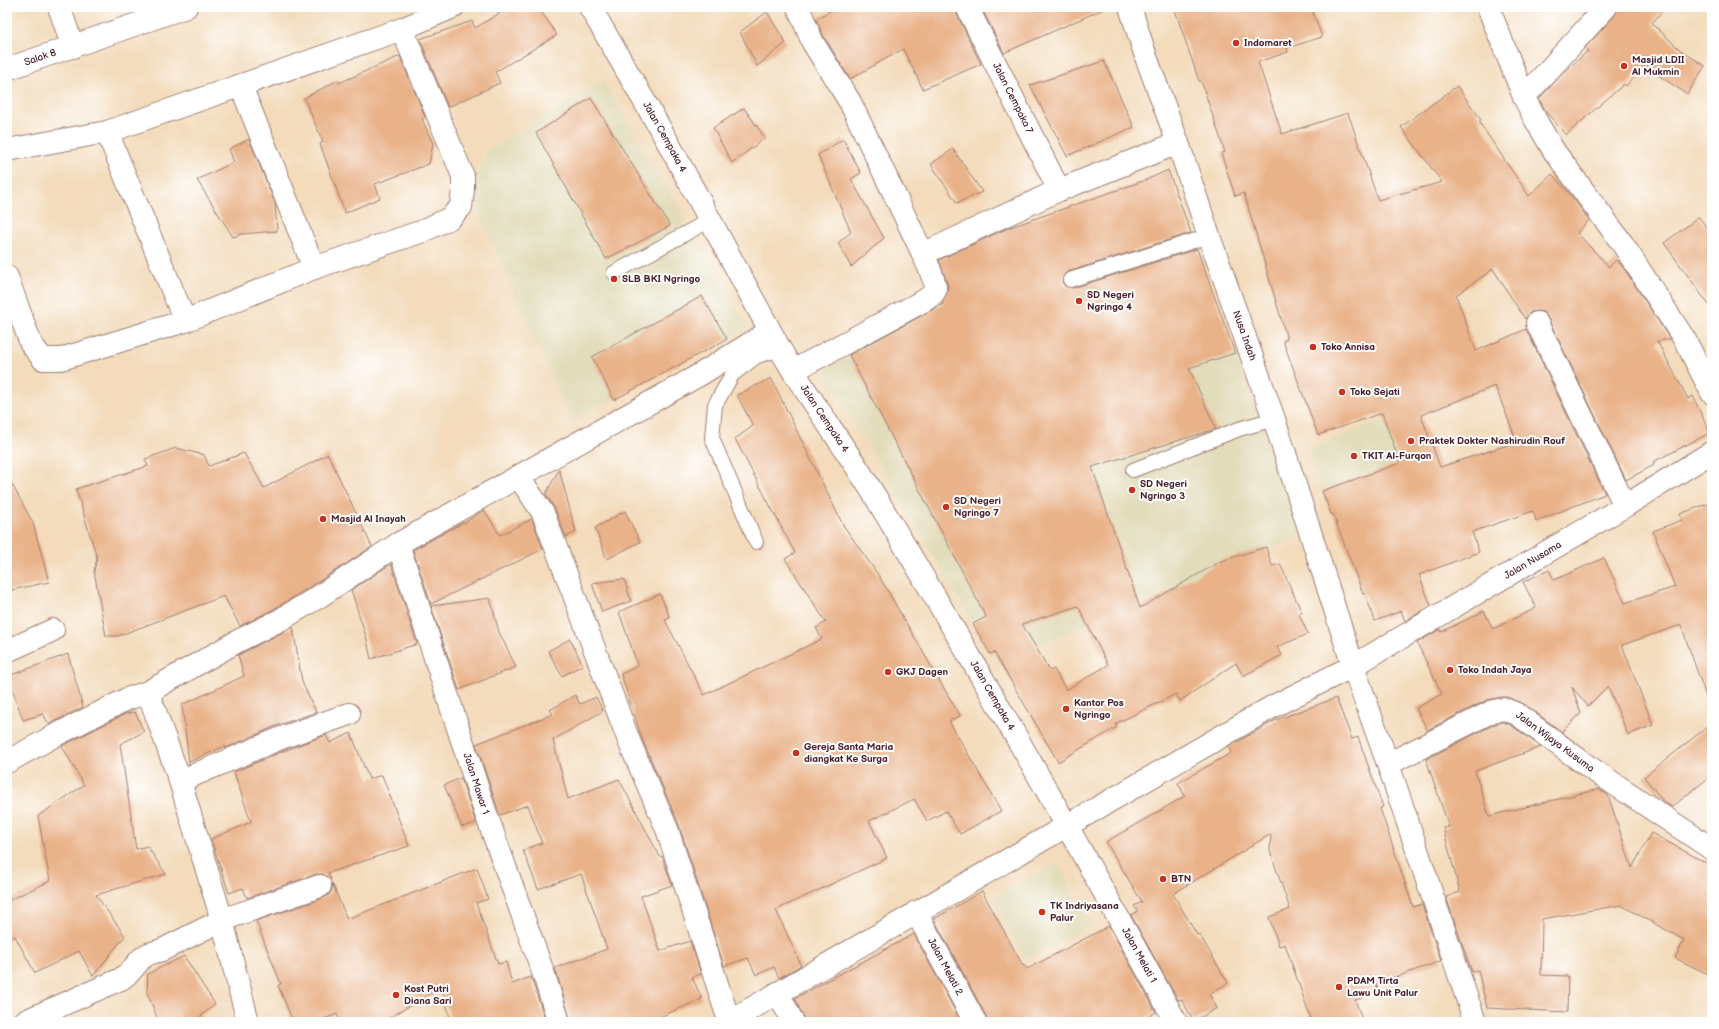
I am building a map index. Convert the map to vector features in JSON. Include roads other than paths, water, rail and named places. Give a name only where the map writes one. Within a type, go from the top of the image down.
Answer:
[{"type":"street","points":[[59,7],[73,47]]},
{"type":"street","name":"Salak 8","points":[[7,69],[186,7]]},
{"type":"street","points":[[7,150],[107,132],[402,29],[453,7]]},
{"type":"street","name":"Jalan Cempaka 4","points":[[590,7],[666,137],[793,371],[868,484],[947,616],[1068,825]]},
{"type":"street","points":[[793,371],[925,300],[935,290],[935,284],[923,254],[850,102],[813,44],[798,7]]},
{"type":"street","name":"Jalan Cempaka 7","points":[[967,7],[1059,190]]},
{"type":"street","name":"Nusa Indah","points":[[1130,7],[1146,57],[1178,143],[1209,236],[1274,419],[1353,666],[1388,764],[1475,1022]]},
{"type":"street","points":[[1488,7],[1524,96],[1535,119],[1554,151],[1622,243],[1681,334],[1712,393]]},
{"type":"street","points":[[1524,96],[1606,7]]},
{"type":"street","points":[[7,277],[31,344],[43,359],[61,360],[185,321],[314,268],[423,231],[450,218],[461,207],[463,176],[402,29]]},
{"type":"street","points":[[241,86],[314,268]]},
{"type":"street","points":[[107,132],[185,321]]},
{"type":"street","points":[[923,254],[1059,190],[1178,143]]},
{"type":"street","points":[[1537,323],[1625,506]]},
{"type":"street","points":[[7,762],[127,699],[148,692],[238,641],[280,620],[320,596],[398,544],[701,374],[775,340]]},
{"type":"street","name":"Jalan Nusama","points":[[728,1022],[1272,707],[1353,666],[1625,506],[1712,452]]},
{"type":"street","points":[[519,477],[543,513],[631,746],[667,829],[728,1022]]},
{"type":"street","name":"Jalan Mawar 1","points":[[398,544],[485,811],[543,972],[559,1022]]},
{"type":"street","points":[[7,651],[53,630]]},
{"type":"street","points":[[148,692],[180,781],[222,920],[248,1022]]},
{"type":"street","name":"Jalan Wijaya Kusuma","points":[[1388,764],[1475,719],[1493,711],[1504,709],[1517,714],[1589,767],[1712,849]]},
{"type":"street","points":[[180,781],[281,738],[349,714]]},
{"type":"street","name":"Jalan Melati 1","points":[[1068,825],[1176,1022]]},
{"type":"street","points":[[23,1022],[121,979],[148,954],[162,950],[222,920],[320,886]]},
{"type":"street","name":"Jalan Melati 2","points":[[916,912],[975,1022]]},
{"type":"street","points":[[778,993],[793,1022]]},
{"type":"lane","points":[[614,273],[710,220]]},
{"type":"lane","points":[[1070,280],[1209,236]]},
{"type":"lane","points":[[756,542],[712,438],[715,405],[732,375],[775,340]]},
{"type":"lane","points":[[1133,470],[1239,429],[1274,419]]},
{"type":"place","name":"Indomaret","points":[[1236,43]]},
{"type":"place","name":"Masjid LDII Al Mukmin","points":[[1624,66]]},
{"type":"place","name":"SLB BKI Ngringo","points":[[614,279]]},
{"type":"place","name":"SD Negeri Ngringo 4","points":[[1079,301]]},
{"type":"place","name":"Toko Annisa","points":[[1313,347]]},
{"type":"place","name":"Toko Sejati","points":[[1342,392]]},
{"type":"place","name":"Praktek Dokter Nashirudin Rouf","points":[[1411,441]]},
{"type":"place","name":"TKIT Al-Furqon","points":[[1354,456]]},
{"type":"place","name":"SD Negeri Ngringo 3","points":[[1132,490]]},
{"type":"place","name":"SD Negeri Ngringo 7","points":[[946,507]]},
{"type":"place","name":"Masjid Al Inayah","points":[[323,519]]},
{"type":"place","name":"Toko Indah Jaya","points":[[1450,670]]},
{"type":"place","name":"GKJ Dagen","points":[[888,672]]},
{"type":"place","name":"Kantor Pos Ngringo","points":[[1066,709]]},
{"type":"place","name":"Gereja Santa Maria diangkat Ke Surga","points":[[796,753]]},
{"type":"place","name":"BTN","points":[[1163,879]]},
{"type":"place","name":"TK Indriyasana Palur","points":[[1042,912]]},
{"type":"place","name":"PDAM Tirta Lawu Unit Palur","points":[[1339,987]]},
{"type":"place","name":"Kost Putri Diana Sari","points":[[396,995]]}]
